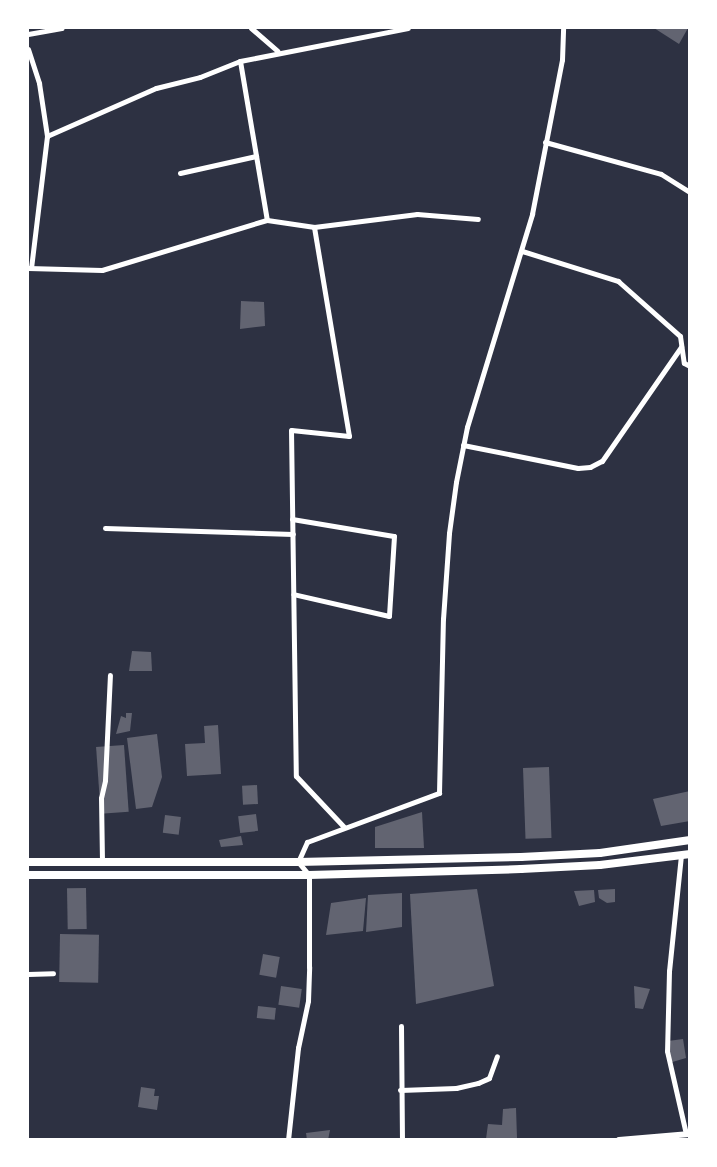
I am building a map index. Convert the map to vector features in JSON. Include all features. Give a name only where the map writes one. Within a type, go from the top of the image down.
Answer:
[{"type":"main road","points":[[28,862],[298,862],[556,855],[690,840]]},
{"type":"main road","points":[[28,875],[309,875],[565,867],[685,854]]},
{"type":"street","points":[[28,34],[61,28]]},
{"type":"street","points":[[250,28],[277,51]]},
{"type":"street","points":[[47,136],[156,88],[200,77],[240,61],[277,51],[408,28]]},
{"type":"street","points":[[288,1140],[298,1048],[308,1001],[309,875],[298,862],[307,842],[439,793],[439,709],[449,533],[463,445],[480,380],[522,251],[562,60],[562,28]]},
{"type":"street","points":[[28,49],[39,82],[47,136],[29,268],[102,270],[267,220],[314,227],[417,214],[478,219]]},
{"type":"street","points":[[240,61],[267,220]]},
{"type":"street","points":[[545,142],[660,174],[690,192]]},
{"type":"street","points":[[180,173],[256,156]]},
{"type":"street","points":[[314,227],[349,436],[291,430],[296,776],[344,827]]},
{"type":"street","points":[[522,251],[618,281],[680,336],[684,363],[690,366]]},
{"type":"street","points":[[463,445],[578,468],[590,467],[602,461],[682,347]]},
{"type":"street","points":[[292,520],[394,536],[389,616],[293,594]]},
{"type":"street","points":[[105,528],[293,534]]},
{"type":"street","points":[[102,861],[101,798],[105,780],[110,675]]},
{"type":"street","points":[[619,1140],[688,1134],[667,1051],[669,971],[685,854]]},
{"type":"street","points":[[28,974],[53,973]]},
{"type":"street","points":[[401,1026],[400,1090],[402,1140]]},
{"type":"street","points":[[400,1090],[456,1088],[478,1083],[489,1078],[494,1071],[497,1056]]},
{"type":"building","points":[[654,28],[688,28],[679,44]]},
{"type":"building","points":[[241,301],[264,302],[265,326],[240,329]]},
{"type":"building","points":[[132,651],[151,652],[152,671],[129,671]]},
{"type":"building","points":[[126,713],[132,713],[130,731],[116,734],[121,716],[126,718]]},
{"type":"building","points":[[218,725],[221,774],[187,776],[185,744],[205,743],[204,726]]},
{"type":"building","points":[[157,734],[162,777],[152,807],[136,809],[127,738]]},
{"type":"building","points":[[124,745],[129,812],[101,814],[96,747]]},
{"type":"building","points":[[549,767],[551,838],[525,839],[523,768]]},
{"type":"building","points":[[257,785],[258,804],[243,805],[242,786]]},
{"type":"building","points":[[690,791],[690,821],[661,826],[653,799]]},
{"type":"building","points":[[422,812],[424,848],[375,848],[375,827]]},
{"type":"building","points":[[256,814],[258,831],[240,833],[238,816]]},
{"type":"building","points":[[165,815],[181,817],[179,835],[163,833]]},
{"type":"building","points":[[241,836],[243,845],[221,847],[219,840]]},
{"type":"building","points":[[67,888],[86,888],[87,929],[68,929]]},
{"type":"building","points":[[477,889],[494,986],[416,1004],[410,894]]},
{"type":"building","points":[[615,889],[615,902],[607,903],[599,898],[598,890]]},
{"type":"building","points":[[594,890],[595,902],[579,906],[574,891]]},
{"type":"building","points":[[402,893],[402,927],[366,932],[368,895]]},
{"type":"building","points":[[366,898],[363,931],[326,935],[331,903]]},
{"type":"building","points":[[60,934],[99,935],[98,983],[59,982]]},
{"type":"building","points":[[263,954],[280,957],[276,978],[259,975]]},
{"type":"building","points":[[281,986],[302,989],[299,1008],[278,1005]]},
{"type":"building","points":[[634,986],[650,989],[643,1009],[635,1008]]},
{"type":"building","points":[[258,1006],[276,1008],[275,1020],[257,1018]]},
{"type":"building","points":[[683,1039],[686,1058],[669,1063],[668,1041]]},
{"type":"building","points":[[141,1087],[155,1089],[154,1096],[159,1096],[157,1110],[138,1107]]},
{"type":"building","points":[[516,1108],[517,1138],[486,1139],[488,1124],[502,1125],[503,1109]]},
{"type":"building","points":[[330,1130],[328,1140],[307,1140],[306,1133]]}]
